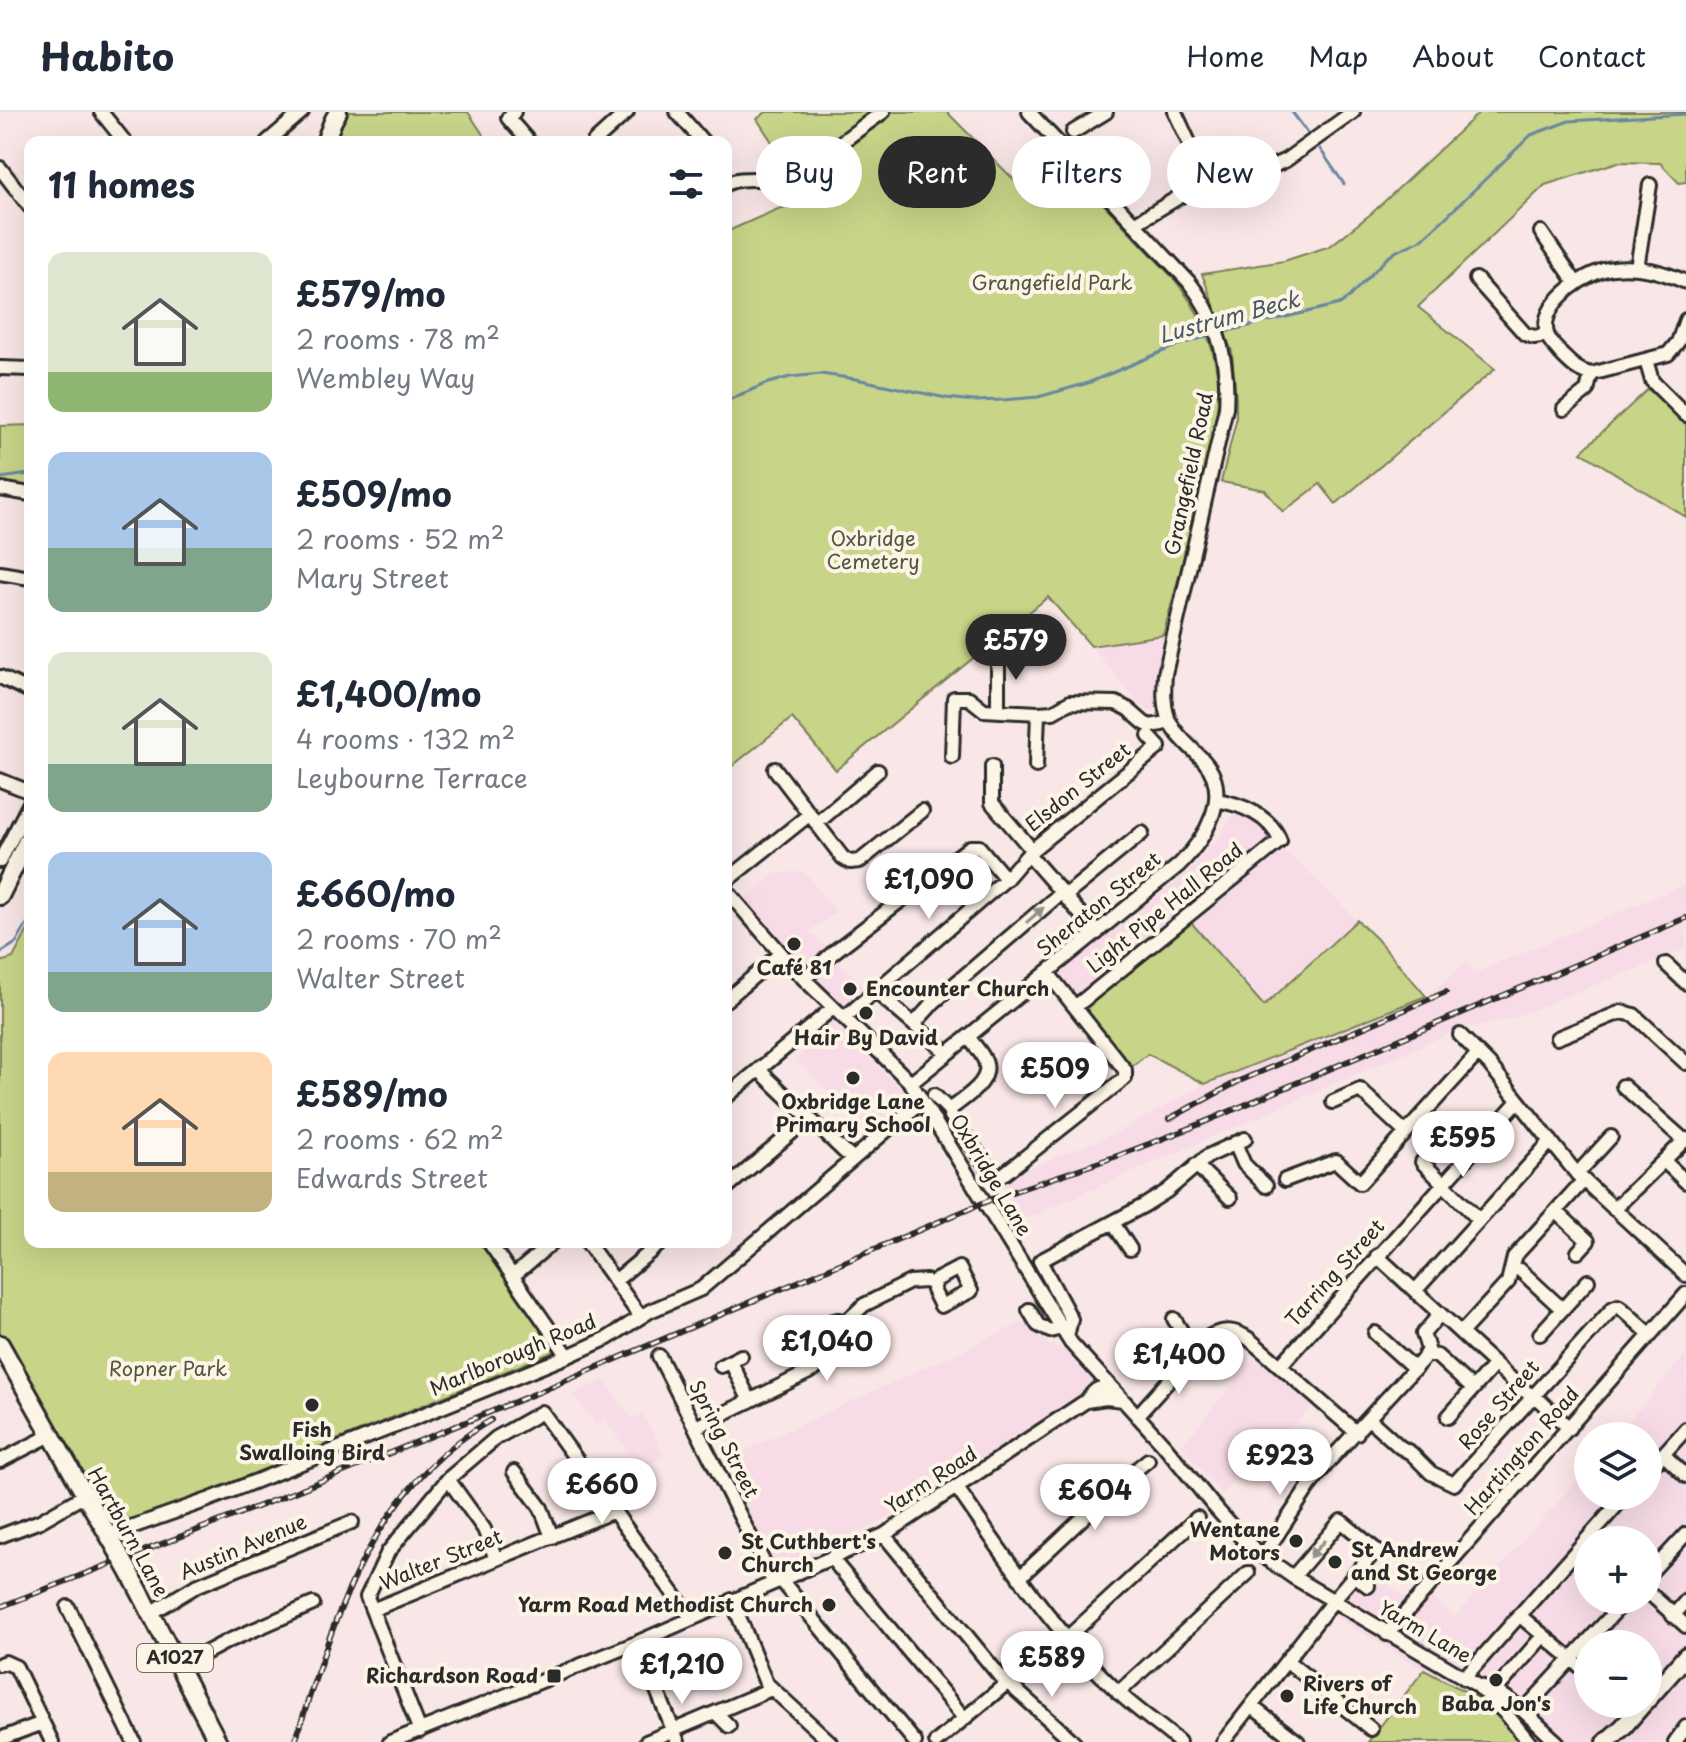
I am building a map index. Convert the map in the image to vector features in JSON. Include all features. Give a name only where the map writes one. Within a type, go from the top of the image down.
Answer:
[{"type":"main road","points":[[328,136],[338,112]]},
{"type":"main road","points":[[0,896],[24,847]]},
{"type":"main road","name":"Hartburn Lane","points":[[0,1344],[131,1575],[218,1742]]},
{"type":"main road","points":[[1662,1683],[1686,1656]]},
{"type":"main road","points":[[1606,1742],[1619,1735],[1632,1718]]},
{"type":"street","points":[[274,136],[302,112]]},
{"type":"street","points":[[601,136],[627,112]]},
{"type":"street","points":[[677,112],[698,136]]},
{"type":"street","points":[[732,182],[782,177],[804,167],[883,112]]},
{"type":"street","name":"Grangefield Road","points":[[1029,112],[1189,282],[1212,317],[1226,367],[1226,408],[1165,674],[1163,700],[1169,720]]},
{"type":"street","points":[[1073,132],[1106,112]]},
{"type":"street","points":[[1175,112],[1186,136]]},
{"type":"street","points":[[1281,162],[1353,112]]},
{"type":"street","points":[[109,115],[121,136]]},
{"type":"street","points":[[511,115],[525,136]]},
{"type":"street","points":[[606,131],[611,136]]},
{"type":"street","points":[[0,168],[24,199]]},
{"type":"street","points":[[1637,268],[1650,185]]},
{"type":"street","points":[[1134,224],[1167,204]]},
{"type":"street","points":[[1541,232],[1576,283]]},
{"type":"street","points":[[1686,282],[1657,271],[1607,268],[1576,283],[1548,313],[1546,323],[1547,335],[1552,343],[1573,366],[1591,374],[1662,357],[1673,350],[1686,320]]},
{"type":"street","points":[[1481,281],[1525,334],[1534,337],[1547,335]]},
{"type":"street","points":[[1646,360],[1652,381],[1686,415]]},
{"type":"street","points":[[0,368],[24,369]]},
{"type":"street","points":[[1564,409],[1587,391],[1591,374]]},
{"type":"street","points":[[0,489],[24,493]]},
{"type":"street","points":[[0,573],[24,577]]},
{"type":"street","points":[[998,653],[998,711]]},
{"type":"street","points":[[0,677],[24,688]]},
{"type":"street","points":[[952,757],[954,698],[969,698],[984,710],[1038,713],[1053,712],[1070,702],[1116,703],[1150,726],[1169,720],[1212,774],[1217,785],[1216,800]]},
{"type":"street","points":[[1036,766],[1038,713]]},
{"type":"street","name":"Elsdon Street","points":[[844,1018],[1006,879],[1025,857],[1162,743],[1149,736]]},
{"type":"street","points":[[992,766],[992,803],[1008,812],[1025,857],[1097,933]]},
{"type":"street","points":[[775,769],[843,858],[850,862],[860,861],[922,811]]},
{"type":"street","points":[[732,877],[878,771]]},
{"type":"street","points":[[0,780],[24,790]]},
{"type":"street","name":"Light Pipe Hall Road","points":[[1075,1007],[1280,841],[1278,834],[1255,812],[1216,800]]},
{"type":"street","name":"Sheraton Street","points":[[911,1083],[1191,854],[1205,830],[1216,800]]},
{"type":"street","points":[[0,861],[24,815]]},
{"type":"street","points":[[915,1023],[934,1002],[1063,894],[1142,833]]},
{"type":"street","points":[[804,979],[835,951],[970,847],[979,847],[1006,879]]},
{"type":"street","name":"Oxbridge Lane","points":[[732,903],[833,1008],[929,1100],[1064,1332],[1109,1387]]},
{"type":"street","points":[[732,995],[780,954]]},
{"type":"street","points":[[1666,964],[1686,983]]},
{"type":"street","points":[[929,1100],[949,1110],[993,1175],[1001,1175],[1125,1078],[1125,1070],[1047,972]]},
{"type":"street","points":[[875,991],[947,1053]]},
{"type":"street","points":[[732,1092],[833,1008]]},
{"type":"street","points":[[1557,1038],[1621,1012],[1634,1015],[1686,1063]]},
{"type":"street","points":[[1460,1035],[1489,1064],[1580,1177],[1686,1275]]},
{"type":"street","points":[[949,1110],[981,1084],[988,1071],[985,1059],[968,1037]]},
{"type":"street","points":[[1285,1180],[1336,1161],[1360,1183],[1479,1055]]},
{"type":"street","points":[[759,1070],[852,1159]]},
{"type":"street","points":[[1367,1096],[1377,1085]]},
{"type":"street","points":[[1614,1209],[1685,1140],[1623,1086]]},
{"type":"street","points":[[1333,1102],[1360,1090],[1406,1133]]},
{"type":"street","name":"Marlborough Road","points":[[113,1543],[208,1500],[568,1356],[608,1338],[640,1316],[701,1289],[852,1159],[929,1100]]},
{"type":"street","name":"Tarring Street","points":[[1280,1366],[1518,1101]]},
{"type":"street","points":[[732,1183],[809,1118]]},
{"type":"street","points":[[1461,1333],[1508,1282],[1514,1257],[1556,1211],[1611,1137]]},
{"type":"street","points":[[1029,1310],[1038,1325],[1050,1331],[1064,1332],[1071,1319],[1040,1261],[1167,1191],[1208,1156],[1240,1141],[1244,1164],[1266,1186]]},
{"type":"street","points":[[1415,1291],[1551,1141]]},
{"type":"street","points":[[1664,1161],[1686,1182]]},
{"type":"street","points":[[1422,1162],[1479,1220]]},
{"type":"street","points":[[1196,1165],[1230,1198]]},
{"type":"street","points":[[1556,1211],[1588,1241],[1578,1252]]},
{"type":"street","points":[[1113,1223],[1130,1249]]},
{"type":"street","points":[[493,1248],[568,1356]]},
{"type":"street","points":[[513,1276],[546,1248]]},
{"type":"street","points":[[591,1248],[640,1316]]},
{"type":"street","points":[[615,1281],[655,1248]]},
{"type":"street","points":[[1377,1256],[1569,1428]]},
{"type":"street","points":[[1512,1268],[1520,1270],[1562,1309]]},
{"type":"street","points":[[696,1427],[815,1369],[836,1347],[847,1321],[864,1305],[910,1282],[926,1281],[934,1285]]},
{"type":"street","points":[[1540,1334],[1588,1281]]},
{"type":"street","name":"Hartington Road","points":[[1387,1634],[1686,1294]]},
{"type":"street","name":"Rose Street","points":[[1369,1419],[1431,1473],[1454,1484],[1615,1307],[1621,1308],[1651,1335]]},
{"type":"street","points":[[1263,1556],[1330,1460],[1426,1354],[1428,1349],[1423,1334],[1440,1314]]},
{"type":"street","points":[[1174,1319],[1194,1352]]},
{"type":"street","points":[[838,1320],[855,1323],[864,1340],[861,1346],[848,1355],[827,1359],[813,1349],[811,1332],[826,1322],[838,1320]]},
{"type":"street","points":[[1137,1416],[1208,1337],[1228,1330],[1239,1332],[1249,1339],[1357,1433]]},
{"type":"street","points":[[1375,1333],[1415,1369]]},
{"type":"street","points":[[1426,1354],[1437,1356],[1473,1389]]},
{"type":"street","name":"Spring Street","points":[[659,1356],[778,1581],[915,1742]]},
{"type":"street","points":[[731,1362],[750,1401]]},
{"type":"street","points":[[1087,1362],[1089,1381],[1086,1401],[1106,1398],[1123,1400]]},
{"type":"street","points":[[1448,1417],[1495,1364]]},
{"type":"street","name":"Yarm Road","points":[[390,1742],[415,1736],[884,1535],[1086,1401],[1095,1390],[1102,1386],[1109,1387]]},
{"type":"street","name":"Yarm Lane","points":[[1109,1387],[1191,1476],[1243,1539],[1263,1556],[1387,1634],[1477,1685],[1495,1691],[1524,1710],[1557,1742]]},
{"type":"street","points":[[415,1736],[370,1604],[388,1552],[448,1479],[496,1438],[542,1412],[692,1619]]},
{"type":"street","points":[[1686,1429],[1663,1454],[1686,1476]]},
{"type":"street","points":[[0,1461],[51,1435]]},
{"type":"street","points":[[1019,1578],[1148,1460]]},
{"type":"street","points":[[514,1472],[541,1508],[552,1537]]},
{"type":"street","points":[[448,1479],[484,1529],[496,1559]]},
{"type":"street","points":[[957,1488],[1019,1578],[1066,1639],[1118,1693],[1179,1742]]},
{"type":"street","points":[[0,1536],[40,1521],[85,1495]]},
{"type":"street","points":[[1601,1526],[1614,1510]]},
{"type":"street","name":"Walter Street","points":[[370,1604],[496,1559],[614,1511]]},
{"type":"street","points":[[1066,1639],[1197,1518]]},
{"type":"street","points":[[1223,1742],[1376,1550],[1341,1521],[1293,1577]]},
{"type":"street","name":"Austin Avenue","points":[[151,1613],[196,1586],[352,1522]]},
{"type":"street","points":[[1662,1560],[1686,1534]]},
{"type":"street","points":[[884,1535],[1003,1679],[1074,1742]]},
{"type":"street","points":[[1464,1678],[1574,1556]]},
{"type":"street","points":[[832,1559],[964,1718]]},
{"type":"street","points":[[1118,1693],[1248,1573]]},
{"type":"street","points":[[1354,1575],[1368,1586]]},
{"type":"street","points":[[732,1600],[766,1683],[830,1742]]},
{"type":"street","points":[[1673,1616],[1686,1601]]},
{"type":"street","points":[[179,1667],[226,1642],[313,1604]]},
{"type":"street","points":[[1662,1605],[1686,1626]]},
{"type":"street","points":[[68,1607],[134,1742]]},
{"type":"street","points":[[1524,1710],[1613,1614]]},
{"type":"street","points":[[1519,1615],[1572,1660]]},
{"type":"street","points":[[1503,1682],[1543,1636]]},
{"type":"street","points":[[1287,1661],[1371,1729]]},
{"type":"street","points":[[0,1664],[5,1662],[16,1667],[52,1742]]},
{"type":"street","points":[[945,1739],[1003,1679],[1011,1665]]},
{"type":"street","points":[[654,1683],[675,1736]]},
{"type":"street","name":"Yarm Lane","points":[[1477,1685],[1529,1742]]},
{"type":"street","points":[[646,1742],[675,1736],[716,1713],[771,1689]]},
{"type":"street","points":[[1251,1706],[1298,1742]]},
{"type":"street","points":[[716,1713],[729,1726]]},
{"type":"street","points":[[0,1739],[42,1723]]},
{"type":"street","points":[[1675,1742],[1686,1727]]},
{"type":"shaded area","points":[[1163,635],[1155,711],[1145,709],[1137,702],[1091,646]]},
{"type":"shaded area","points":[[1250,815],[1274,840],[1074,1001],[1056,974],[1187,873],[1233,816]]},
{"type":"shaded area","points":[[1275,851],[1286,852],[1297,861],[1357,920],[1264,1006],[1188,919]]},
{"type":"shaded area","points":[[804,871],[836,912],[810,931],[866,990],[846,1010],[743,900],[775,874]]},
{"type":"shaded area","points":[[1686,884],[1686,949],[1507,1020],[1462,1028],[1020,1221],[1000,1180],[1114,1134],[1205,1084],[1426,996],[1466,961],[1475,973]]},
{"type":"shaded area","name":"Oxbridge Lane Primary School","points":[[832,1022],[909,1096],[873,1134],[796,1060]]},
{"type":"shaded area","points":[[1028,1320],[1049,1345],[1074,1351],[1096,1387],[1072,1405],[881,1521],[775,1574],[718,1463]]},
{"type":"shaded area","points":[[1686,1354],[1686,1742],[1520,1742],[1499,1709],[1424,1670],[1327,1612],[1360,1575],[1373,1586],[1380,1578],[1416,1608],[1429,1595],[1455,1617],[1574,1484],[1574,1510],[1662,1510],[1662,1422],[1628,1422]]},
{"type":"shaded area","points":[[1256,1356],[1313,1405],[1282,1438],[1275,1433],[1222,1494],[1182,1445]]},
{"type":"shaded area","points":[[605,1380],[631,1418],[643,1414],[664,1456],[641,1469],[604,1419],[596,1425],[573,1394]]},
{"type":"green space","points":[[338,112],[468,112],[484,136],[328,136]]},
{"type":"green space","points":[[766,112],[947,112],[971,136],[878,136],[878,208],[996,208],[996,162],[1012,178],[1012,208],[1107,208],[1183,290],[1207,335],[1218,384],[1211,441],[1163,635],[1091,646],[1048,597],[836,770],[792,718],[732,766],[732,229],[782,208],[862,208],[862,136],[768,136],[757,119]]},
{"type":"green space","points":[[1480,112],[1686,112],[1686,182],[1679,183],[1660,163],[1618,162],[1545,185],[1418,307],[1495,369],[1336,504],[1320,484],[1283,512],[1265,490],[1221,482],[1236,421],[1232,352],[1202,274],[1284,261],[1330,246],[1372,213]]},
{"type":"green space","points":[[1648,389],[1686,424],[1686,517],[1581,452]]},
{"type":"green space","points":[[24,425],[24,486],[0,482],[0,426]]},
{"type":"green space","points":[[1188,919],[1264,1006],[1357,920],[1426,996],[1205,1084],[1148,1054],[1131,1067],[1084,1010]]},
{"type":"green space","name":"Ropner Park","points":[[24,937],[24,1248],[484,1248],[558,1350],[128,1525],[107,1521],[0,1334],[0,962],[13,958]]},
{"type":"green space","points":[[1424,1670],[1499,1709],[1520,1742],[1368,1742]]},
{"type":"waterway","points":[[1292,112],[1308,133]]},
{"type":"waterway","name":"Lustrum Beck","points":[[1220,333],[1340,304],[1387,258],[1421,240],[1531,135],[1569,121],[1686,114]]},
{"type":"waterway","points":[[1320,149],[1344,184]]},
{"type":"waterway","name":"Lustrum Beck","points":[[732,398],[790,377],[821,374],[974,401],[1038,397],[1088,383],[1178,345],[1212,335]]},
{"type":"waterway","points":[[0,478],[24,475]]},
{"type":"waterway","name":"Lustrum Beck","points":[[0,953],[16,943],[24,929]]},
{"type":"railway","points":[[0,1607],[539,1392],[997,1197],[1188,1129],[1686,918]]},
{"type":"railway","points":[[1169,1119],[1237,1082],[1446,992]]},
{"type":"railway","points":[[295,1742],[343,1604],[387,1520],[415,1482],[450,1449],[491,1420]]},
{"type":"place","name":"Café 81","points":[[794,944]]},
{"type":"place","name":"Encounter Church","points":[[850,989]]},
{"type":"place","name":"Hair By David","points":[[866,1013]]},
{"type":"place","name":"Oxbridge Lane Primary School","points":[[853,1078]]},
{"type":"place","name":"Fish Swalloing Bird","points":[[312,1405]]},
{"type":"place","name":"Wentane Motors","points":[[1296,1541]]},
{"type":"place","name":"St Cuthbert's Church","points":[[725,1553]]},
{"type":"place","name":"St Andrew and St George","points":[[1335,1562]]},
{"type":"place","name":"Yarm Road Methodist Church","points":[[829,1605]]},
{"type":"place","name":"Richardson Road","points":[[554,1676]]},
{"type":"place","name":"Baba Jon's","points":[[1496,1680]]},
{"type":"place","name":"Rivers of Life Church","points":[[1287,1696]]},
{"type":"park label","name":"Grangefield Park","points":[[1052,283]]},
{"type":"park label","name":"Oxbridge Cemetery","points":[[873,550]]}]
